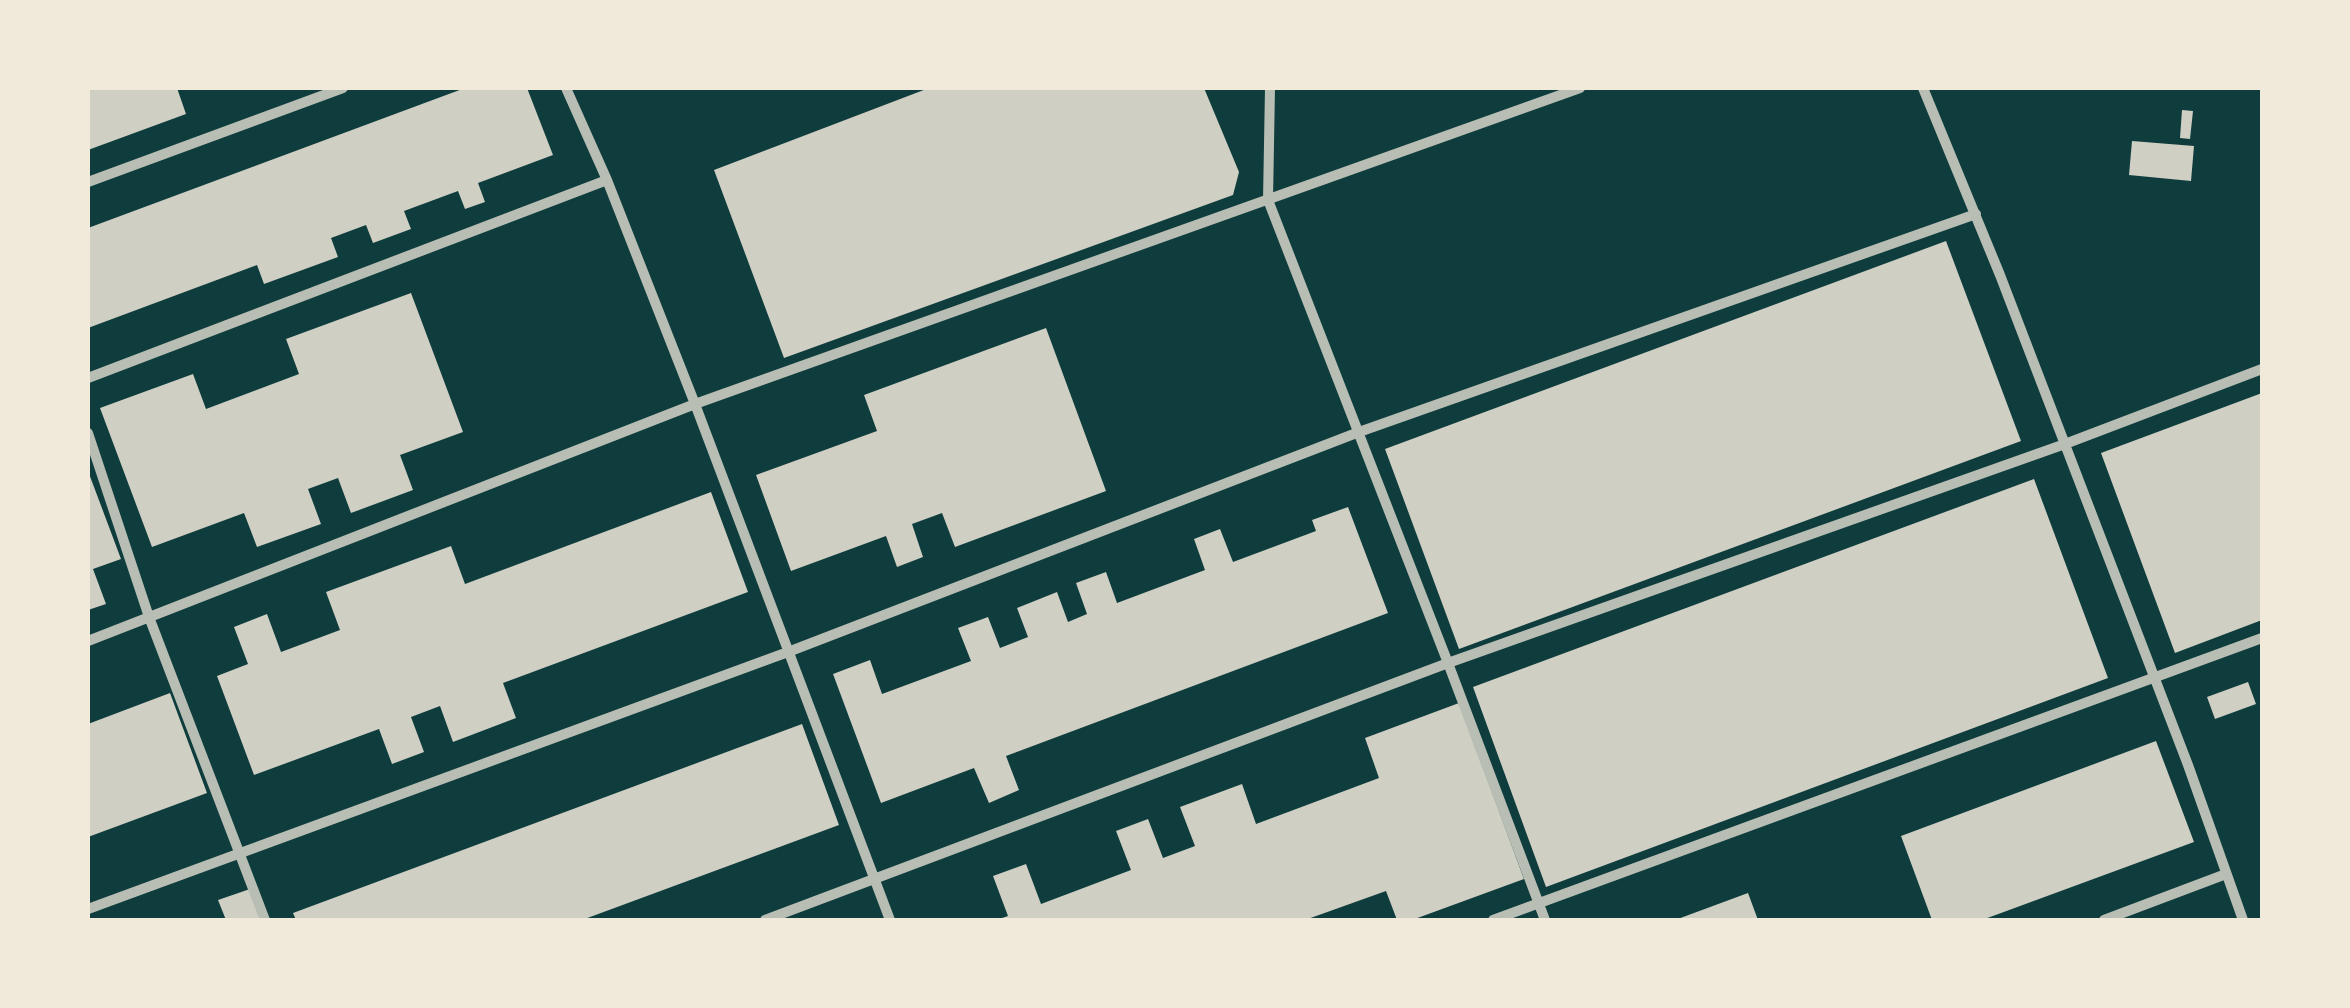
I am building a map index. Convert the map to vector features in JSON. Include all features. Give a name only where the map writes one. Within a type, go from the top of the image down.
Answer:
[{"type":"street","points":[[88,182],[343,88]]},
{"type":"street","points":[[566,88],[607,180],[695,404],[890,920]]},
{"type":"street","points":[[1270,88],[1268,200],[1544,920]]},
{"type":"street","points":[[88,641],[695,404],[1580,88]]},
{"type":"street","points":[[1923,88],[1976,214],[2155,678],[2243,920]]},
{"type":"street","points":[[88,378],[607,180]]},
{"type":"street","points":[[88,908],[788,652],[1359,432],[1976,214]]},
{"type":"street","points":[[765,920],[1448,663],[2064,444],[2262,369]]},
{"type":"street","points":[[88,433],[149,616],[265,920]]},
{"type":"street","points":[[1494,920],[2262,638]]},
{"type":"street","points":[[2104,920],[2226,874]]},
{"type":"building","points":[[88,88],[177,88],[186,114],[88,150]]},
{"type":"building","points":[[465,88],[527,88],[553,155],[478,183],[485,202],[465,209],[458,191],[404,211],[411,229],[373,243],[366,225],[331,238],[338,257],[264,284],[257,265],[88,328],[88,228]]},
{"type":"building","points":[[929,88],[1204,88],[1239,172],[1233,195],[784,358],[714,170]]},
{"type":"building","points":[[2182,110],[2193,111],[2190,139],[2180,138]]},
{"type":"building","points":[[2132,141],[2194,146],[2191,181],[2129,175]]},
{"type":"building","points":[[1946,241],[2021,441],[1459,649],[1385,449]]},
{"type":"building","points":[[411,293],[463,432],[400,455],[413,490],[351,513],[338,478],[308,489],[321,524],[257,547],[244,513],[152,547],[100,408],[193,374],[206,409],[299,374],[286,339]]},
{"type":"building","points":[[1046,328],[1106,491],[955,547],[942,513],[912,524],[923,557],[897,567],[886,536],[791,571],[756,475],[877,431],[864,395]]},
{"type":"building","points":[[2262,393],[2262,620],[2175,653],[2101,453]]},
{"type":"building","points":[[88,471],[121,559],[93,569],[106,604],[88,610]]},
{"type":"building","points":[[2034,479],[2108,678],[1546,887],[1473,687]]},
{"type":"building","points":[[711,492],[748,592],[503,683],[516,718],[453,742],[440,706],[411,717],[424,752],[392,764],[379,729],[254,775],[217,676],[248,664],[234,627],[267,614],[281,652],[340,630],[326,592],[451,546],[465,584]]},
{"type":"building","points":[[1348,507],[1388,613],[1006,756],[1019,790],[989,803],[974,768],[881,803],[833,674],[870,660],[882,694],[971,661],[958,628],[988,617],[1000,648],[1028,637],[1017,608],[1057,592],[1068,622],[1087,614],[1076,583],[1106,572],[1117,603],[1205,570],[1194,539],[1220,529],[1233,562],[1316,531],[1312,520]]},
{"type":"building","points":[[2248,682],[2256,704],[2215,719],[2207,697]]},
{"type":"building","points":[[170,693],[207,793],[88,837],[88,724]]},
{"type":"building","points":[[1459,703],[1524,879],[1412,920],[1397,920],[1386,891],[1305,920],[996,920],[1008,916],[993,876],[1026,864],[1041,904],[1131,870],[1116,831],[1148,819],[1163,858],[1195,846],[1180,807],[1242,784],[1256,824],[1379,778],[1365,738]]},
{"type":"building","points":[[802,724],[839,825],[582,920],[296,920],[293,913]]},
{"type":"building","points":[[2156,741],[2194,842],[1982,920],[1932,920],[1901,836]]},
{"type":"building","points":[[250,889],[262,920],[226,920],[218,900]]},
{"type":"building","points":[[1748,893],[1758,920],[1675,920]]}]
